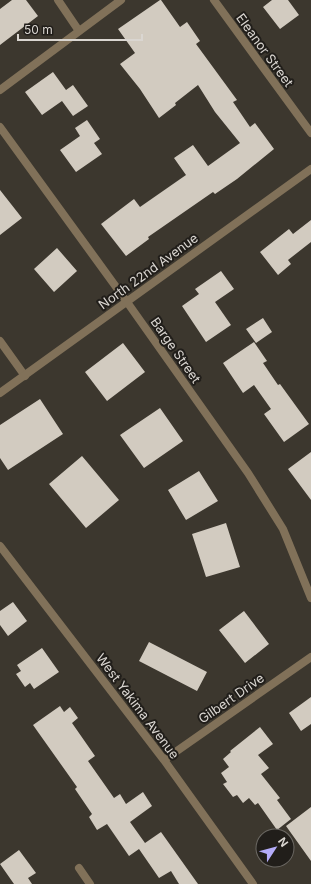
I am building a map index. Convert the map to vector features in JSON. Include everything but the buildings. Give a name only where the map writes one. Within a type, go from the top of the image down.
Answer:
[{"type":"street","points":[[58,0],[79,31]]},
{"type":"street","points":[[0,90],[121,0]]},
{"type":"street","name":"Eleanor Street","points":[[214,0],[311,134]]},
{"type":"street","name":"Barge Street","points":[[0,127],[127,302],[248,473],[283,529],[311,598]]},
{"type":"street","name":"North 22nd Avenue","points":[[0,393],[311,169]]},
{"type":"street","points":[[0,341],[25,376]]},
{"type":"street","name":"West Yakima Avenue","points":[[0,546],[164,760],[253,884]]},
{"type":"street","name":"Gilbert Drive","points":[[164,760],[311,656]]},
{"type":"street","points":[[79,868],[90,884]]}]
